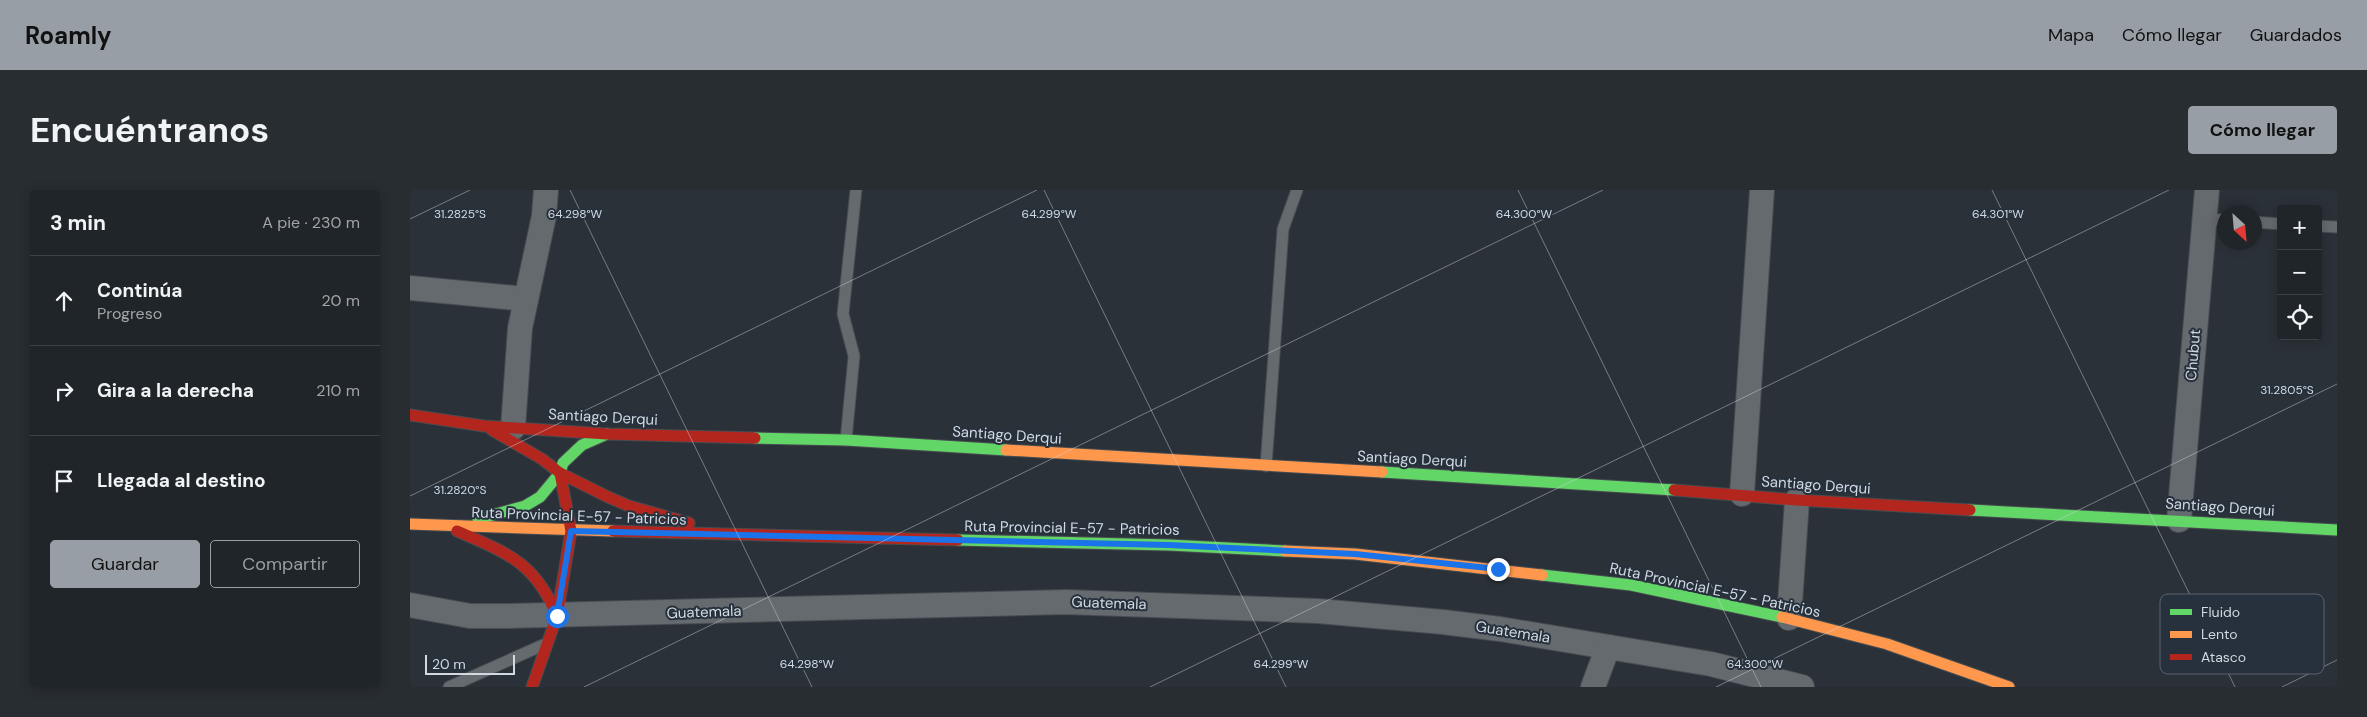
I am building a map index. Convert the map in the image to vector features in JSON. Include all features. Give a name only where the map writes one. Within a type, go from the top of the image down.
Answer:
[{"type":"main road","name":"Santiago Derqui","points":[[410,415],[484,426],[606,434],[846,440],[1742,494],[1797,500],[2337,530]]},
{"type":"main road","name":"Ruta Provincial E-57 - Patricios","points":[[484,426],[542,459],[560,472],[629,506],[675,520],[747,536]]},
{"type":"main road","points":[[448,526],[525,506],[540,498],[560,472],[563,463],[582,445],[606,434]]},
{"type":"main road","points":[[532,687],[557,616],[571,531],[560,472]]},
{"type":"main road","name":"Ruta Provincial E-57 - Patricios","points":[[410,524],[747,536],[1169,545],[1355,554],[1631,585],[1790,618],[1887,644],[2009,687]]},
{"type":"main road","points":[[448,526],[510,556],[523,566],[544,588],[557,616]]},
{"type":"street","points":[[513,428],[520,328],[544,216],[546,190]]},
{"type":"street","points":[[1742,494],[1762,190]]},
{"type":"street","name":"Chubut","points":[[2179,520],[2214,220],[2207,190]]},
{"type":"street","points":[[410,288],[526,299]]},
{"type":"street","points":[[1790,618],[1797,500]]},
{"type":"street","name":"Guatemala","points":[[410,605],[470,616],[557,616],[1066,602],[1327,612],[1443,622],[1608,646],[1711,664],[1802,687]]},
{"type":"street","points":[[1593,687],[1608,646]]},
{"type":"lane","points":[[846,440],[854,356],[843,314],[856,190]]},
{"type":"lane","points":[[1266,466],[1283,229],[1296,190]]},
{"type":"lane","points":[[2262,223],[2277,224]]},
{"type":"lane","points":[[2322,226],[2337,227]]},
{"type":"lane","points":[[450,687],[500,662],[547,644]]},
{"type":"traffic: fast","points":[[478,519],[525,506],[540,497],[560,473],[563,463],[582,445],[607,434]]},
{"type":"traffic: fast","points":[[755,438],[846,440],[1006,450]]},
{"type":"traffic: fast","points":[[1382,472],[1674,490]]},
{"type":"traffic: fast","points":[[1970,510],[2337,530]]},
{"type":"traffic: fast","points":[[958,540],[1169,545],[1285,551]]},
{"type":"traffic: fast","points":[[1542,575],[1631,585],[1782,617]]},
{"type":"traffic: slow","points":[[1006,450],[1382,472]]},
{"type":"traffic: slow","points":[[410,524],[613,531]]},
{"type":"traffic: slow","points":[[1285,551],[1355,554],[1542,575]]},
{"type":"traffic: slow","points":[[1782,617],[1887,644],[2009,687]]},
{"type":"traffic: jam","points":[[410,415],[484,426],[607,434],[755,438]]},
{"type":"traffic: jam","points":[[492,430],[542,459],[560,473],[608,497],[629,506],[689,523]]},
{"type":"traffic: jam","points":[[532,687],[557,616],[571,531],[560,473]]},
{"type":"traffic: jam","points":[[1674,490],[1797,500],[1970,510]]},
{"type":"traffic: jam","points":[[457,531],[505,553],[529,571],[539,583],[557,616]]},
{"type":"traffic: jam","points":[[613,531],[958,540]]},
{"type":"route","points":[[557,616],[571,531],[1169,545],[1355,554],[1498,569]]}]
